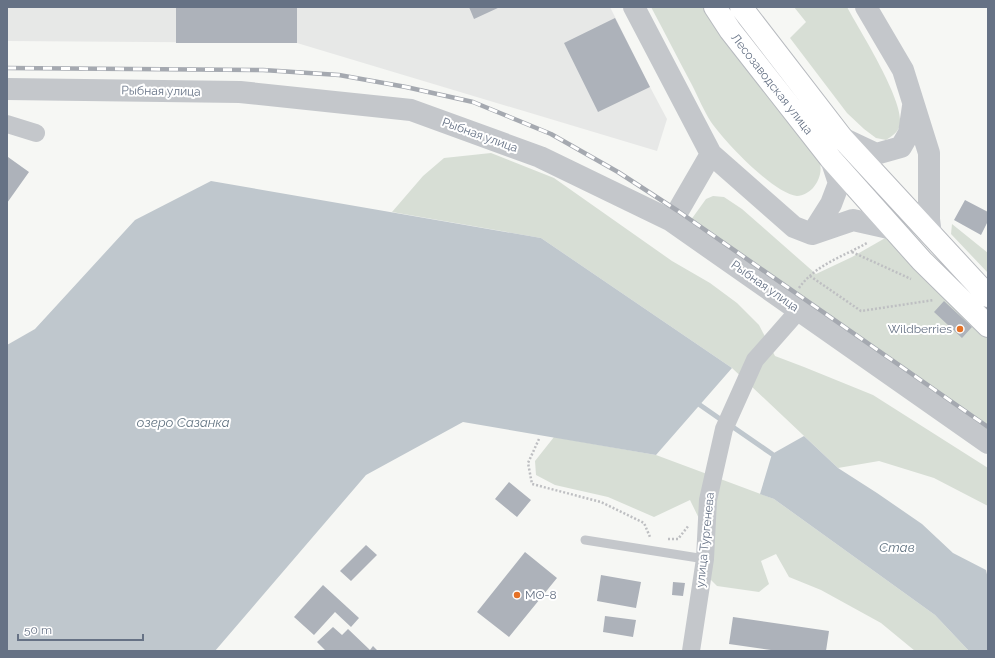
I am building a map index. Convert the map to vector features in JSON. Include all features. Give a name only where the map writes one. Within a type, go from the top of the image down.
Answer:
[{"type":"main road","name":"Лесозаводская улица","points":[[715,7],[730,30],[831,159],[932,271],[988,326]]},
{"type":"main road","name":"Лесозаводская улица","points":[[741,7],[842,138],[988,296]]},
{"type":"street","points":[[634,7],[711,154],[794,228],[812,234],[853,220],[893,229]]},
{"type":"street","name":"Лесозаводская улица","points":[[866,7],[903,70],[929,153],[929,219],[931,235]]},
{"type":"street","name":"Рыбная улица","points":[[7,89],[240,92],[411,110],[540,157],[670,220],[988,443]]},
{"type":"street","name":"Лесозаводская улица","points":[[842,138],[876,154],[901,147],[909,133],[913,100]]},
{"type":"street","points":[[7,124],[36,133]]},
{"type":"street","points":[[670,220],[678,211],[711,154]]},
{"type":"street","name":"Лесозаводская улица","points":[[812,234],[831,204],[839,183],[831,159]]},
{"type":"street","name":"улица Тургенева","points":[[691,651],[705,560],[708,500],[724,429],[754,360],[799,310]]},
{"type":"lane","points":[[585,540],[705,560]]},
{"type":"path","points":[[806,279],[820,267],[852,252],[893,229]]},
{"type":"path","points":[[852,252],[916,281]]},
{"type":"path","points":[[810,276],[861,311],[936,300]]},
{"type":"path","points":[[540,439],[528,463],[532,484],[601,502],[644,523],[650,538],[657,538]]},
{"type":"path","points":[[664,538],[678,539],[690,524]]},
{"type":"shaded area","points":[[7,7],[610,7],[667,119],[657,151],[297,43],[7,41]]},
{"type":"shaded area","points":[[651,7],[705,7],[731,47],[759,85],[817,157],[821,166],[820,176],[813,188],[806,194],[799,196],[787,193],[763,177],[727,142],[708,118]]},
{"type":"shaded area","points":[[794,7],[847,7],[871,48],[895,99],[900,124],[897,132],[886,140],[876,138],[847,113],[790,38],[806,22]]},
{"type":"shaded area","points":[[491,153],[554,178],[672,261],[710,283],[737,303],[759,325],[775,356],[873,395],[988,468],[988,506],[934,478],[879,461],[838,468],[732,368],[541,238],[392,212],[423,176],[444,158]]},
{"type":"shaded area","points":[[713,196],[724,197],[742,209],[816,274],[852,257],[887,237],[988,338],[988,432],[688,224],[706,199]]},
{"type":"shaded area","points":[[952,224],[988,253],[988,273],[951,234]]},
{"type":"shaded area","points":[[554,437],[656,455],[774,499],[935,615],[969,651],[915,651],[881,623],[821,590],[789,577],[776,554],[761,561],[769,584],[759,592],[717,586],[709,578],[710,541],[690,500],[654,517],[608,497],[555,485],[536,475],[535,461]]},
{"type":"water","name":"озеро Сазанка","points":[[211,181],[541,238],[732,368],[656,455],[463,422],[366,475],[215,651],[7,651],[7,345],[35,329],[135,220]]},
{"type":"water","name":"Став","points":[[804,436],[838,468],[922,524],[953,553],[986,570],[988,579],[988,651],[969,651],[935,615],[774,499],[760,494],[772,454]]},
{"type":"building","points":[[176,7],[297,7],[297,43],[176,43]]},
{"type":"building","points":[[469,7],[500,7],[474,19]]},
{"type":"building","points":[[615,18],[650,87],[598,112],[564,43]]},
{"type":"building","points":[[8,157],[29,172],[7,203],[7,158]]},
{"type":"building","points":[[965,200],[988,212],[988,221],[981,235],[954,220]]},
{"type":"building","points":[[944,301],[972,327],[962,338],[934,312]]},
{"type":"building","points":[[509,482],[531,500],[517,517],[495,499]]},
{"type":"building","points":[[366,545],[377,555],[351,581],[340,571]]},
{"type":"building","name":"MO-8","points":[[525,552],[557,578],[509,637],[477,612]]},
{"type":"building","points":[[601,575],[641,582],[636,608],[597,601]]},
{"type":"building","points":[[673,582],[685,583],[683,596],[672,595]]},
{"type":"building","points":[[323,585],[359,618],[351,627],[335,612],[314,635],[294,617]]},
{"type":"building","points":[[605,616],[636,620],[633,637],[603,632]]},
{"type":"building","points":[[733,617],[829,631],[826,651],[778,651],[729,644]]},
{"type":"building","points":[[333,627],[342,635],[348,629],[370,650],[373,646],[378,651],[326,651],[317,642]]},
{"type":"waterway","points":[[700,405],[723,421]]},
{"type":"waterway","points":[[730,425],[772,454]]},
{"type":"railway","points":[[7,68],[263,70],[339,75],[406,87],[473,102],[551,134],[618,172],[678,211],[988,427]]},
{"type":"place","name":"Wildberries","points":[[960,329]]},
{"type":"place","name":"MO-8","points":[[517,595]]}]
